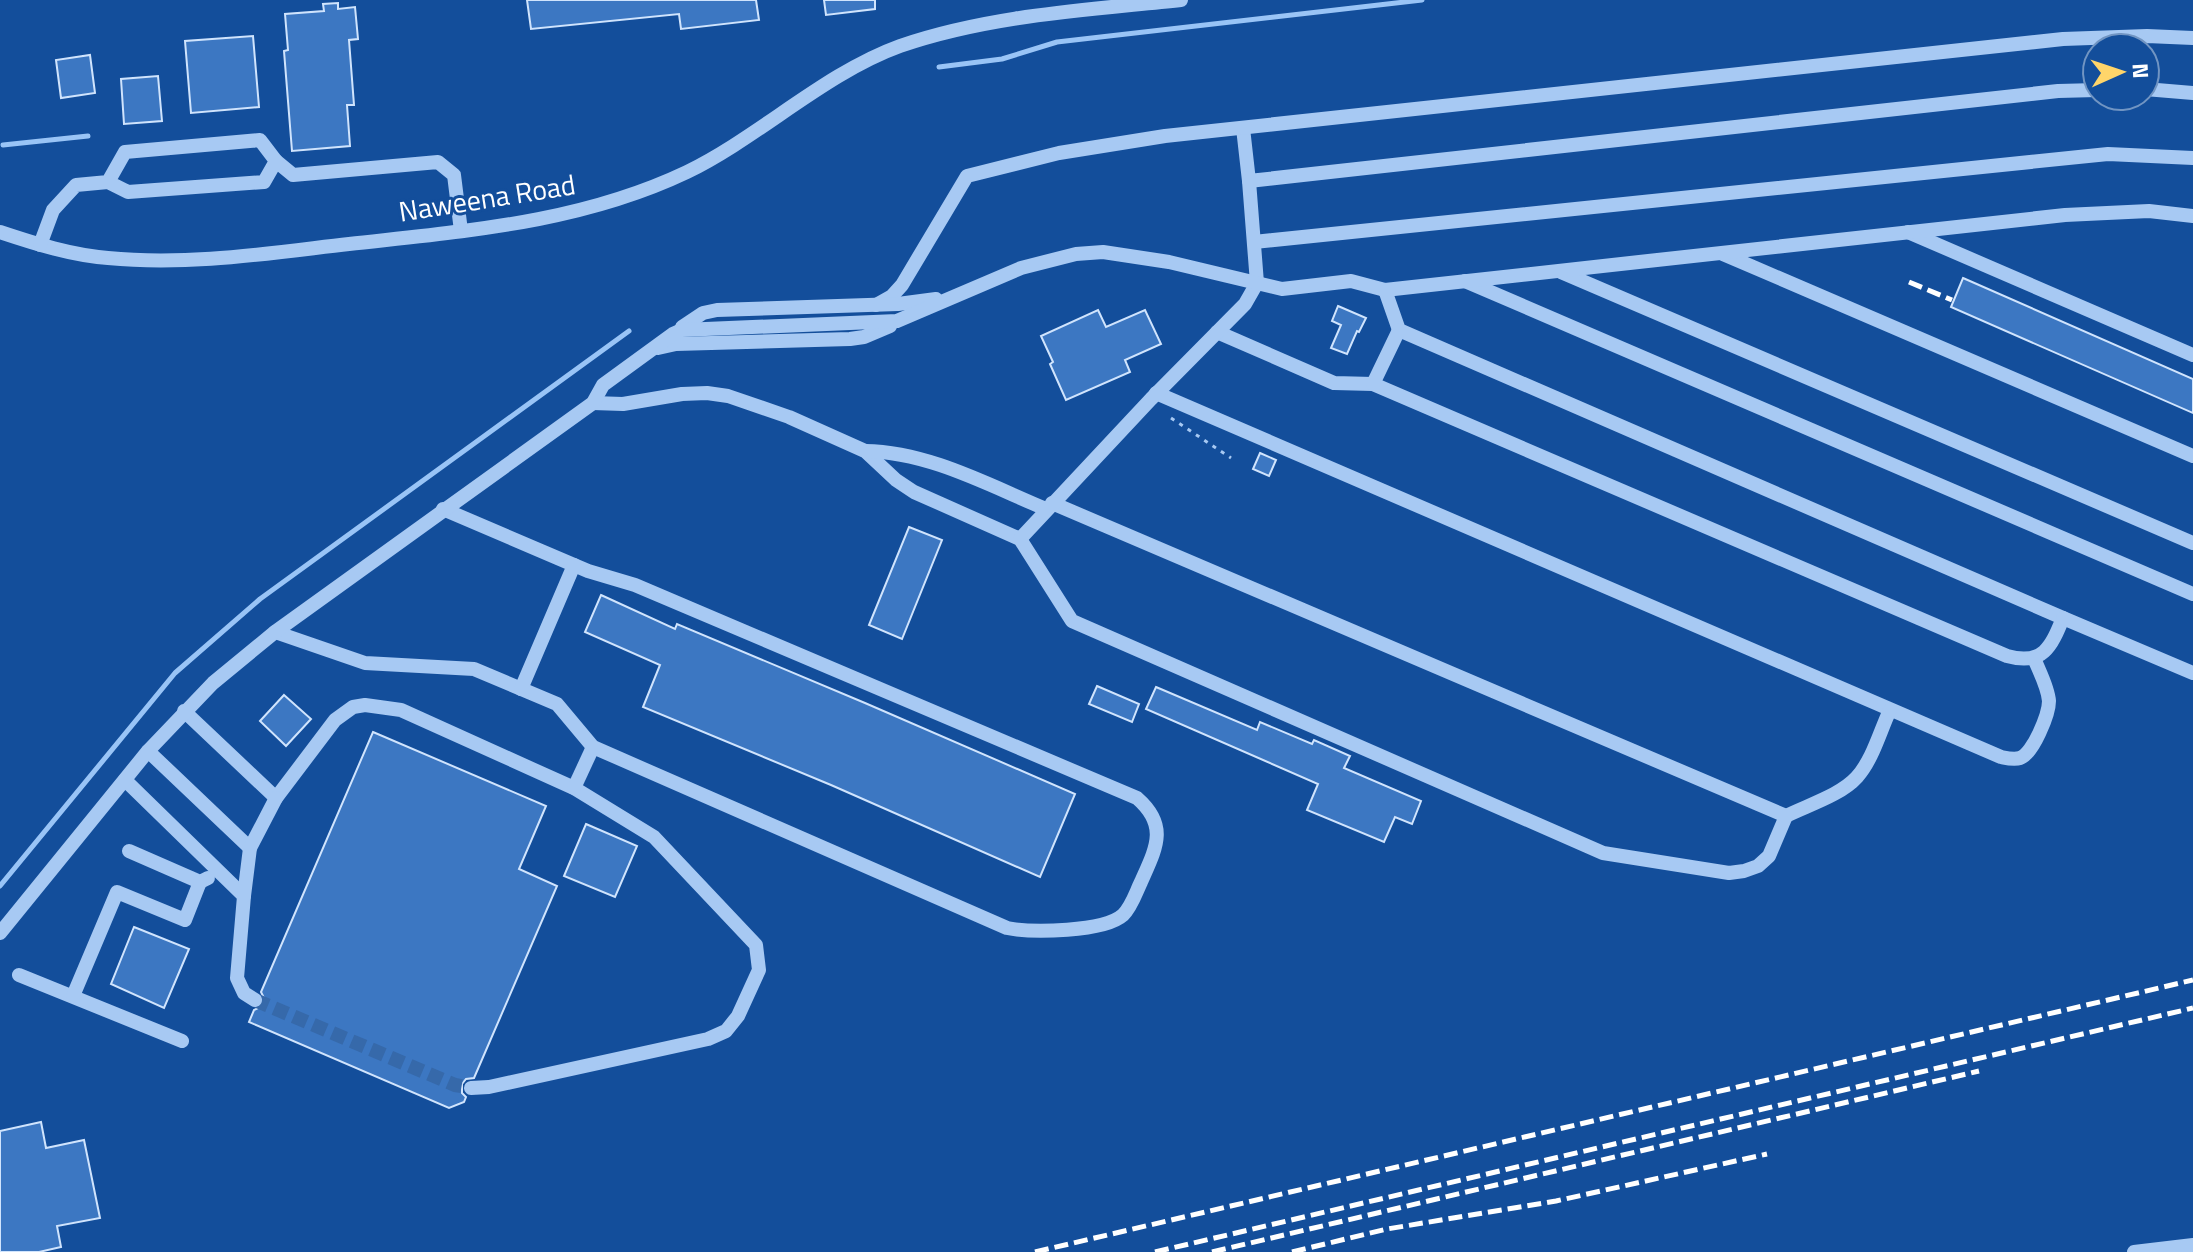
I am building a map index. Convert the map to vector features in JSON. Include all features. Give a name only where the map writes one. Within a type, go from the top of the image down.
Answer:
[{"type":"street","name":"Naweena Road","points":[[0,232],[40,245],[109,258],[173,260],[250,255],[519,225],[611,203],[688,171],[854,69],[898,47],[985,24],[1181,0]]},
{"type":"street","points":[[876,305],[892,296],[902,285],[967,176],[1090,147],[2063,39],[2193,38]]},
{"type":"street","points":[[1249,181],[2081,90]]},
{"type":"street","points":[[2161,90],[2193,93]]},
{"type":"street","points":[[1020,539],[1245,304],[1257,283],[1243,128]]},
{"type":"street","points":[[108,182],[125,152],[260,140],[276,161],[293,175],[438,162],[454,175],[461,231]]},
{"type":"street","points":[[1254,242],[2069,157],[2108,154],[2193,158]]},
{"type":"street","points":[[40,245],[53,210],[76,185],[108,182],[128,192],[264,182],[276,161]]},
{"type":"street","points":[[647,353],[668,345],[864,337],[1021,268],[1076,254],[1103,252],[1169,262],[1282,289],[1351,281],[1385,290],[2108,211],[2193,216]]},
{"type":"street","points":[[1907,232],[2193,355]]},
{"type":"street","points":[[1720,253],[2193,456]]},
{"type":"street","points":[[1557,271],[2193,543]]},
{"type":"street","points":[[1464,281],[2193,594]]},
{"type":"street","points":[[1373,384],[1399,330],[1385,290]]},
{"type":"street","points":[[0,933],[148,751],[184,711],[238,661],[443,509],[593,403],[603,385],[703,313],[876,305],[923,301],[963,293]]},
{"type":"street","points":[[673,334],[691,328],[879,323],[909,317]]},
{"type":"street","points":[[1399,330],[2193,673]]},
{"type":"street","points":[[1217,332],[1334,383],[1373,384],[2007,656],[2034,658],[2047,650],[2063,618]]},
{"type":"street","points":[[593,403],[623,404],[707,393],[728,396],[789,417],[865,451],[914,492],[1020,539],[1072,621],[1603,853],[1729,873],[1758,866],[1769,856],[1786,816],[1856,778],[1865,766],[1890,710]]},
{"type":"street","points":[[1154,396],[2001,757],[2020,758],[2032,748],[2049,706],[2047,691],[2034,658]]},
{"type":"street","points":[[865,451],[893,451],[933,462],[1049,506],[1786,816]]},
{"type":"street","points":[[330,651],[444,658],[474,669],[557,704],[593,747],[997,924],[1019,930],[1097,926],[1123,915],[1132,902],[1156,847],[1156,824],[1151,811],[1137,798],[635,585],[574,565],[443,509]]},
{"type":"street","points":[[521,689],[574,565]]},
{"type":"street","points":[[275,632],[365,663],[474,669]]},
{"type":"street","points":[[255,1000],[244,993],[237,978],[250,848],[276,798],[335,720],[353,707],[365,705],[401,710],[574,788],[654,837],[756,945],[759,970],[738,1016],[726,1031],[489,1087],[471,1088]]},
{"type":"street","points":[[184,711],[276,798]]},
{"type":"street","points":[[574,788],[593,747]]},
{"type":"street","points":[[148,751],[250,848]]},
{"type":"street","points":[[125,780],[244,896]]},
{"type":"street","points":[[129,851],[200,882]]},
{"type":"street","points":[[73,996],[117,892],[185,920],[200,882],[219,872]]},
{"type":"street","points":[[19,975],[182,1041]]},
{"type":"street","points":[[2134,1252],[2175,1250],[2193,1245]]},
{"type":"path","points":[[1154,396],[1165,414],[1231,458]]},
{"type":"building","points":[[527,0],[756,0],[759,20],[681,29],[679,14],[531,29]]},
{"type":"building","points":[[824,0],[875,0],[875,9],[826,15]]},
{"type":"building","points":[[338,3],[338,9],[355,7],[358,39],[349,40],[354,105],[347,105],[350,146],[292,151],[284,51],[288,50],[285,14],[324,11],[323,4]]},
{"type":"building","points":[[253,36],[259,107],[191,113],[185,41]]},
{"type":"building","points":[[90,55],[95,93],[61,98],[56,60]]},
{"type":"building","points":[[158,76],[162,121],[124,124],[121,79]]},
{"type":"building","points":[[1963,278],[2193,379],[2193,413],[1951,307]]},
{"type":"building","points":[[1338,306],[1366,318],[1347,354],[1331,348],[1341,325],[1332,321]]},
{"type":"building","points":[[1098,310],[1106,327],[1145,310],[1161,344],[1125,360],[1130,372],[1066,400],[1041,336]]},
{"type":"building","points":[[1260,453],[1276,460],[1269,476],[1253,469]]},
{"type":"building","points":[[909,527],[942,540],[902,639],[869,625]]},
{"type":"building","points":[[601,595],[675,629],[677,624],[1075,794],[1040,877],[643,707],[660,665],[585,632]]},
{"type":"building","points":[[1097,686],[1139,704],[1132,722],[1089,704]]},
{"type":"building","points":[[1156,687],[1257,730],[1260,722],[1350,756],[1344,768],[1421,801],[1412,824],[1395,817],[1384,842],[1307,810],[1318,784],[1146,709]]},
{"type":"building","points":[[284,695],[311,719],[286,746],[260,721]]},
{"type":"building","points":[[373,732],[546,806],[519,869],[557,886],[474,1078],[466,1079],[462,1084],[462,1093],[466,1097],[464,1102],[449,1108],[249,1022],[254,1010],[264,1005],[261,992]]},
{"type":"building","points":[[586,824],[637,846],[615,897],[564,876]]},
{"type":"building","points":[[134,927],[189,949],[164,1008],[111,984]]},
{"type":"building","points":[[41,1122],[46,1148],[84,1140],[100,1218],[57,1226],[61,1247],[39,1252],[0,1252],[0,1131]]},
{"type":"waterway","points":[[939,67],[1002,59],[1057,42],[1422,0]]},
{"type":"waterway","points":[[3,145],[88,136]]},
{"type":"waterway","points":[[0,886],[175,673],[260,599],[629,331]]},
{"type":"tunnel","points":[[255,1000],[455,1085],[471,1088]]},
{"type":"railway","points":[[1909,282],[1952,300]]},
{"type":"railway","points":[[1035,1252],[2193,980]]},
{"type":"railway","points":[[1155,1252],[2193,1008]]},
{"type":"railway","points":[[1212,1252],[1979,1071]]},
{"type":"railway","points":[[1292,1252],[1387,1229],[1556,1201],[1767,1154]]}]
